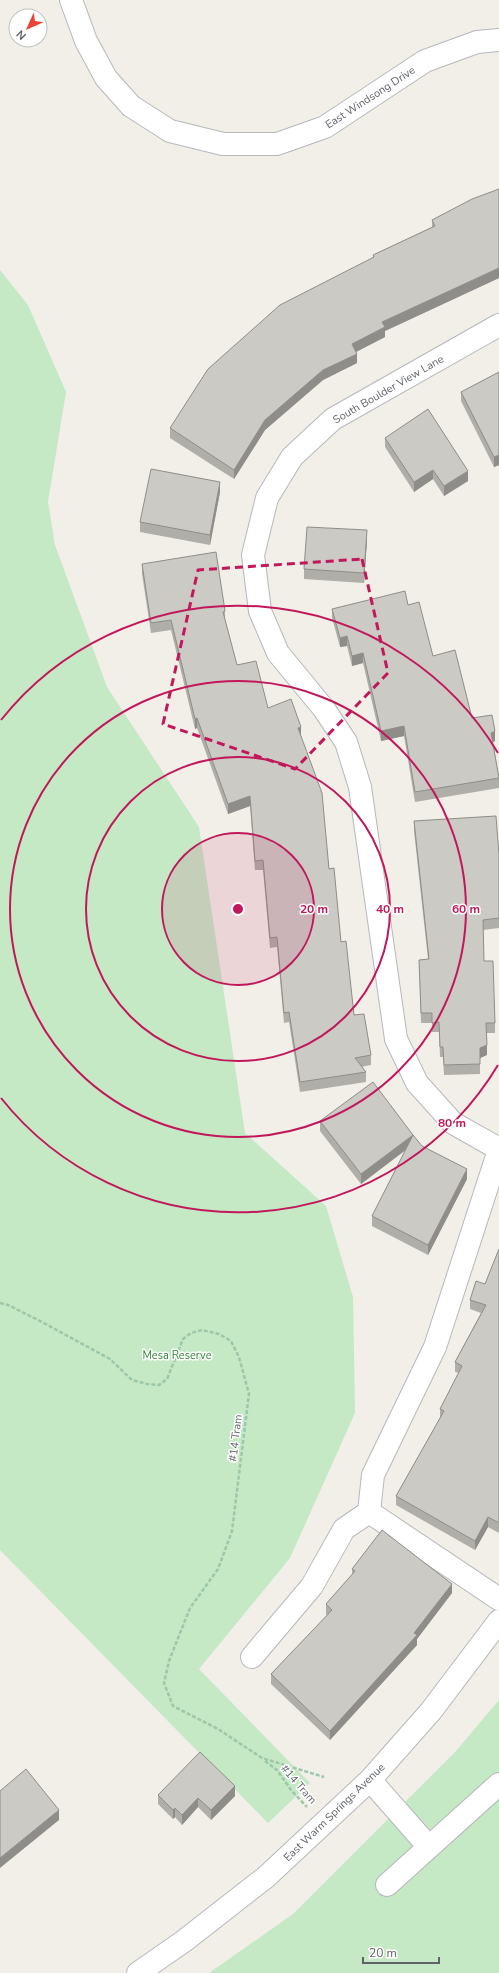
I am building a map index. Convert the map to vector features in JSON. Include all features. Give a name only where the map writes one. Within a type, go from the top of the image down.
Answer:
[{"type":"street","name":"East Windsong Drive","points":[[71,0],[86,41],[106,78],[132,106],[170,131],[224,144],[278,144],[325,127],[425,62],[477,42],[499,40]]},
{"type":"street","name":"South Boulder View Lane","points":[[499,325],[333,419],[292,457],[267,498],[253,555],[260,611],[278,653],[324,709],[346,742],[360,787],[396,1039],[417,1083],[453,1123],[499,1149]]},
{"type":"street","points":[[252,1657],[312,1586],[344,1529],[369,1512],[373,1475],[435,1347],[499,1149]]},
{"type":"street","points":[[369,1512],[499,1599]]},
{"type":"street","name":"East Warm Springs Avenue","points":[[138,1973],[184,1941],[266,1877],[370,1780],[431,1711],[499,1620]]},
{"type":"street","points":[[370,1780],[429,1847]]},
{"type":"street","points":[[387,1885],[499,1784]]},
{"type":"path","name":"#14 Tram","points":[[0,1303],[8,1305],[42,1322],[110,1359],[132,1380],[147,1384],[159,1385],[167,1380],[183,1338],[191,1333],[202,1330],[219,1334],[230,1341],[239,1357],[249,1394],[232,1531],[218,1568],[190,1608],[169,1661],[164,1683],[173,1706],[218,1729],[262,1758],[277,1770],[291,1790],[323,1823]]},
{"type":"path","name":"#14 Tram","points":[[262,1758],[324,1778]]},
{"type":"highlighted area","points":[[362,559],[388,673],[295,769],[163,724],[198,570]]},
{"type":"green space","name":"Mesa Reserve","points":[[0,270],[28,305],[66,392],[48,502],[55,545],[107,687],[199,827],[245,1133],[326,1206],[353,1297],[355,1413],[290,1558],[199,1669],[310,1783],[268,1823],[0,1550]]},
{"type":"green space","points":[[499,1700],[499,1973],[209,1973],[293,1914],[456,1751]]},
{"type":"building","points":[[499,189],[499,268],[382,322],[385,327],[352,344],[357,354],[323,370],[265,420],[234,470],[170,428],[208,369],[280,305],[374,257],[373,255],[435,226],[432,220],[472,199]]},
{"type":"building","points":[[499,372],[499,455],[494,457],[461,392]]},
{"type":"building","points":[[428,409],[468,471],[444,486],[433,470],[414,482],[385,438]]},
{"type":"building","points":[[151,469],[220,482],[210,535],[140,522]]},
{"type":"building","points":[[307,527],[367,530],[364,573],[304,569]]},
{"type":"building","points":[[216,552],[225,611],[223,612],[237,665],[256,661],[268,708],[291,699],[301,727],[298,728],[322,793],[329,869],[334,868],[341,942],[346,941],[354,1015],[364,1014],[371,1055],[355,1058],[366,1072],[300,1082],[289,1012],[284,1013],[277,937],[270,938],[263,860],[255,861],[250,796],[228,804],[197,718],[195,719],[171,620],[151,623],[142,564]]},
{"type":"building","points":[[405,591],[408,605],[419,602],[433,656],[455,650],[472,718],[492,715],[495,731],[491,733],[499,778],[415,792],[404,726],[381,731],[363,653],[352,656],[347,636],[340,638],[332,609]]},
{"type":"building","points":[[496,816],[499,855],[499,918],[483,920],[484,961],[493,961],[495,1023],[486,1023],[487,1045],[480,1048],[480,1064],[444,1065],[443,1047],[440,1047],[439,1022],[432,1023],[432,1013],[421,1013],[419,960],[429,959],[414,821]]},
{"type":"building","points":[[373,1082],[413,1135],[361,1174],[320,1121]]},
{"type":"building","points":[[413,1135],[422,1146],[467,1169],[428,1245],[372,1216]]},
{"type":"building","points":[[499,1249],[499,1523],[488,1517],[475,1541],[396,1496],[444,1411],[440,1409],[462,1366],[455,1362],[486,1305],[470,1300],[476,1281],[485,1284]]},
{"type":"building","points":[[382,1530],[452,1584],[414,1633],[417,1635],[330,1731],[271,1674],[332,1610],[326,1604],[355,1571],[352,1569]]},
{"type":"building","points":[[200,1752],[235,1786],[211,1810],[198,1798],[182,1815],[175,1808],[173,1810],[158,1795]]},
{"type":"building","points":[[26,1769],[59,1810],[0,1858],[0,1791]]}]
